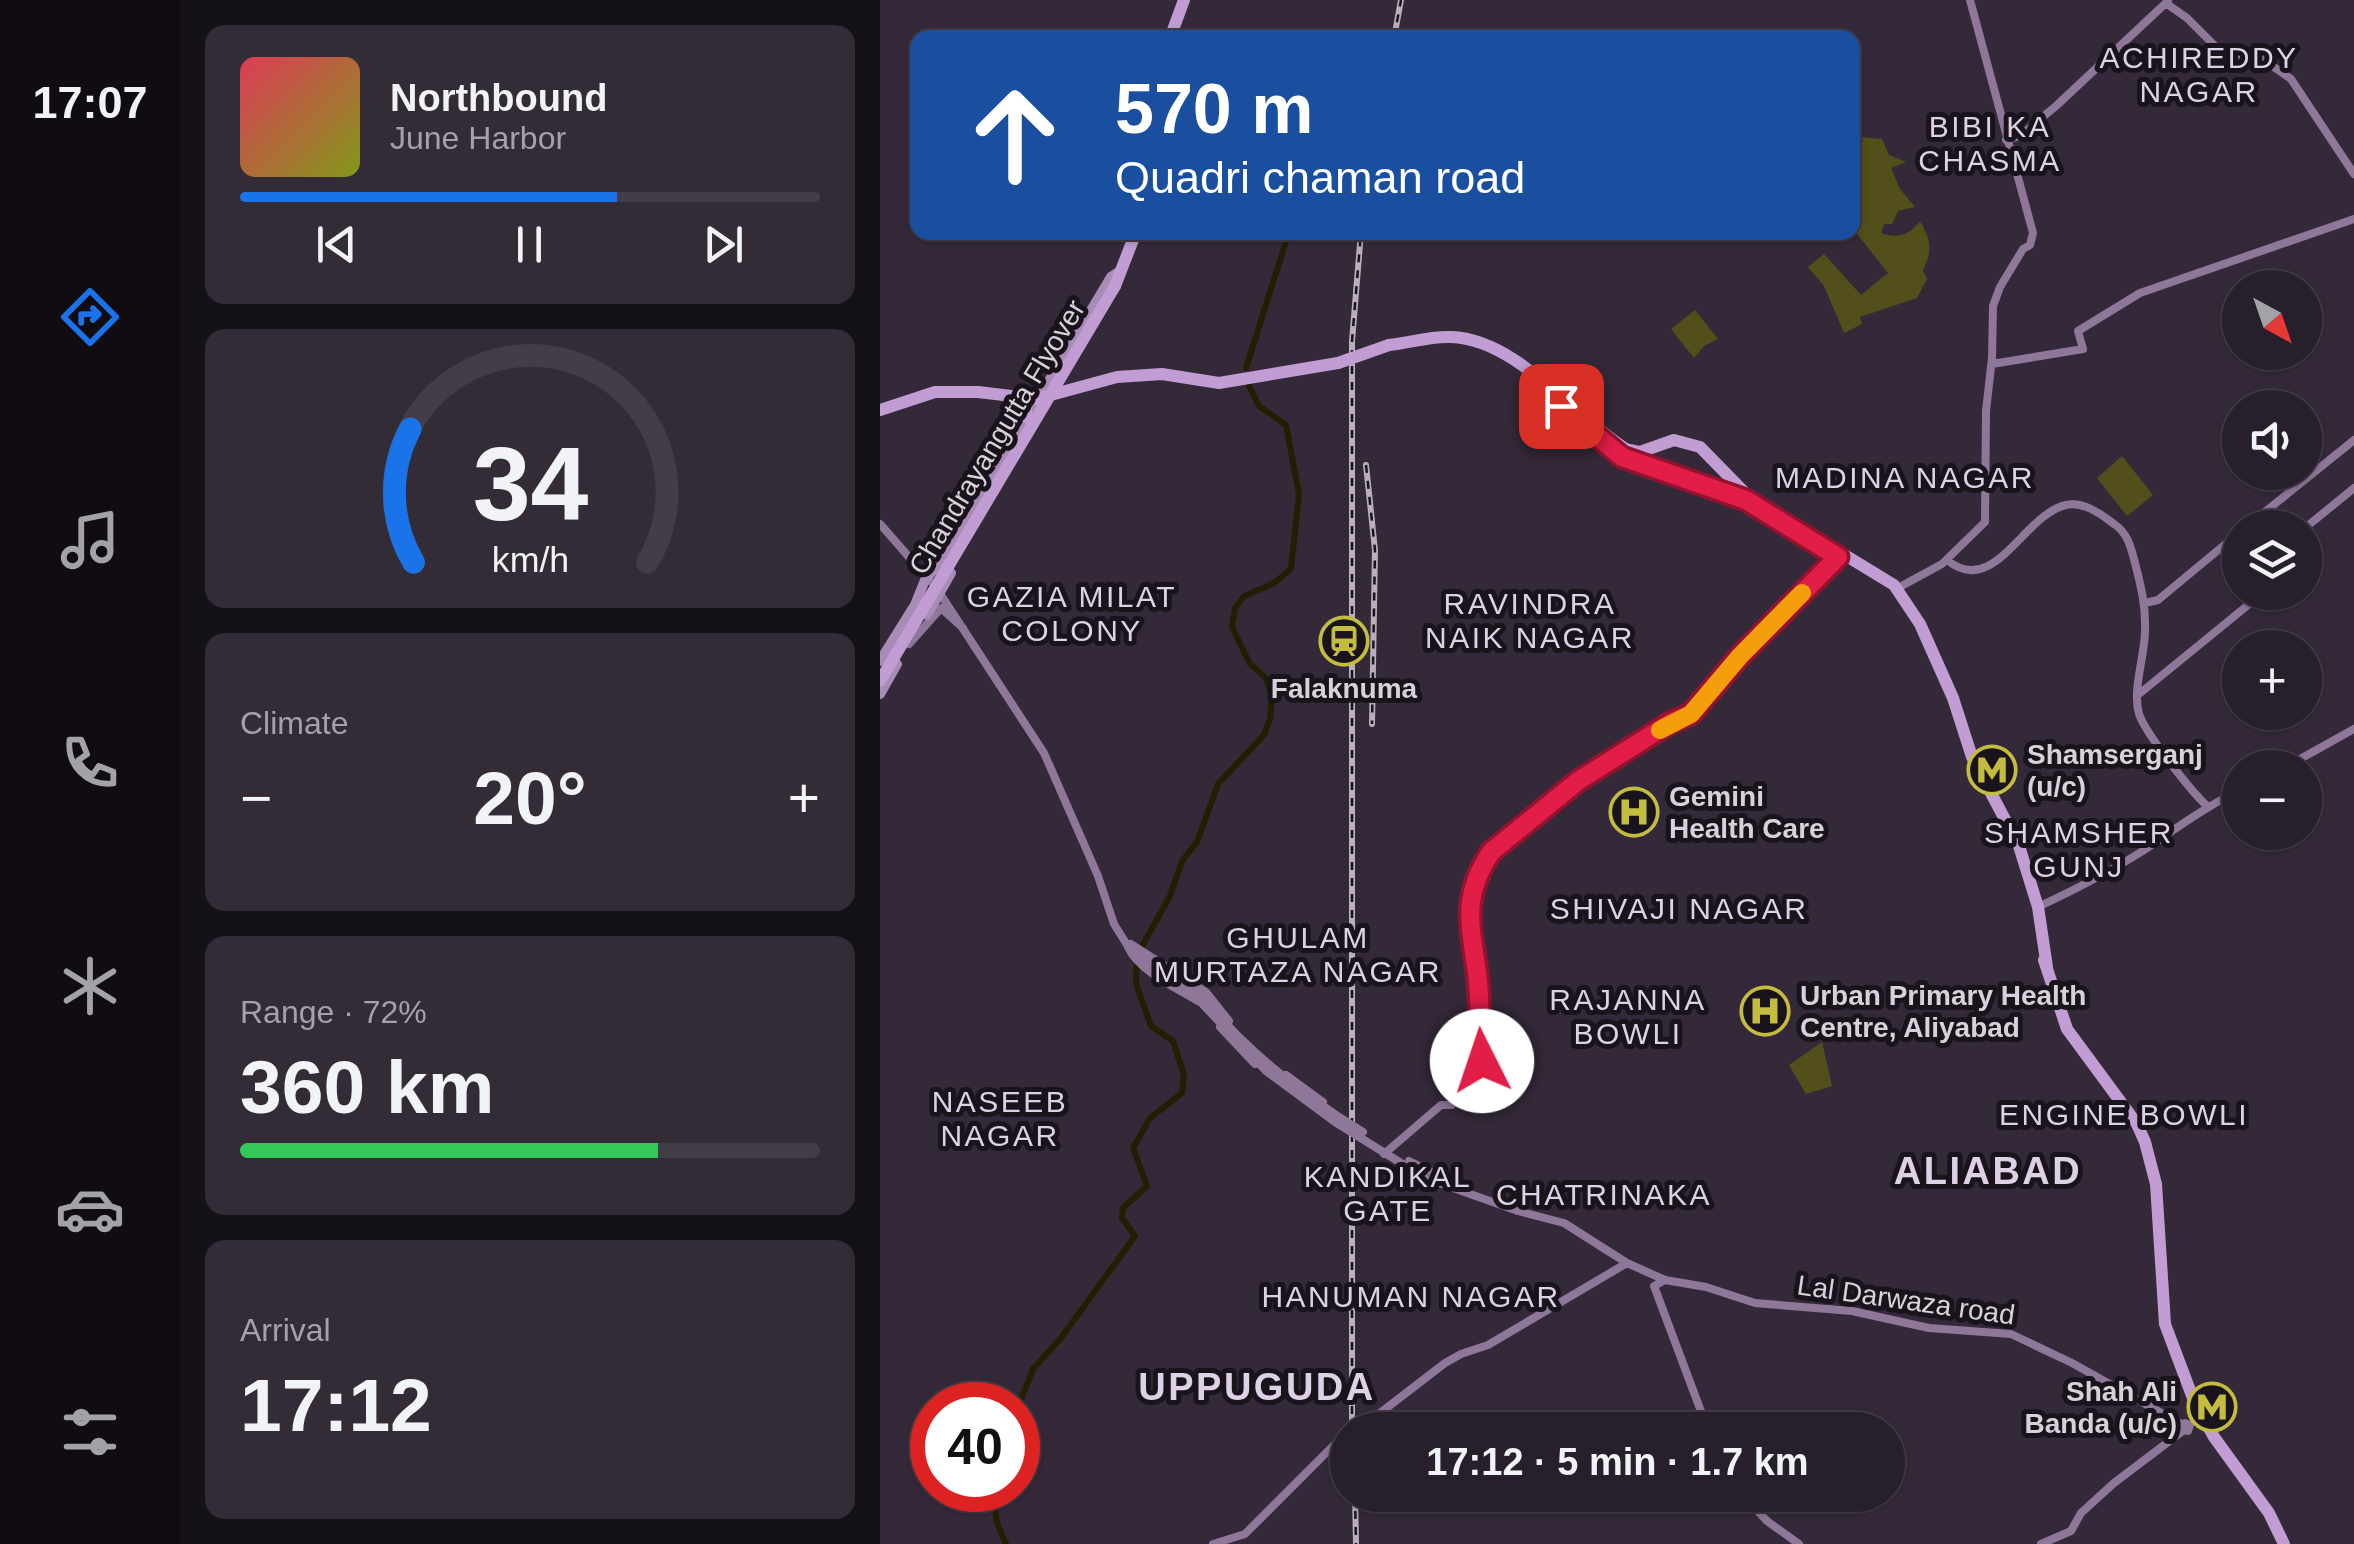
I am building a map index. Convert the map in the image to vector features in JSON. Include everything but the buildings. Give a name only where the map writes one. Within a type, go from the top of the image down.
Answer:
[{"type":"highway","points":[[1171,30],[1181,0]]},
{"type":"highway","points":[[1117,278],[1131,240]]},
{"type":"highway","name":"Chandrayangutta Flyover","points":[[880,670],[1117,278]]},
{"type":"highway","name":"Chandrayangutta Flyover","points":[[880,681],[1117,278]]},
{"type":"highway","points":[[1040,400],[1105,379],[1149,374],[1219,383],[1338,362],[1389,346],[1453,342],[1480,346],[1520,363],[1626,449],[1640,452],[1680,440],[1700,447],[1726,486]]},
{"type":"highway","points":[[1480,346],[1516,366],[1622,457],[1726,486],[1888,586],[1924,634],[1948,692],[1970,767],[2011,840],[2036,908],[2036,926],[2067,1029],[2146,1142],[2156,1184],[2165,1324],[2205,1418],[2273,1511],[2286,1544]]},
{"type":"highway","points":[[1072,367],[1074,378],[1085,385]]},
{"type":"highway","points":[[880,410],[935,392],[1040,400],[1115,382],[1188,380]]},
{"type":"main road","points":[[880,694],[940,593],[1040,400],[1072,367],[1120,284],[1117,278]]},
{"type":"main road","points":[[880,661],[915,604],[926,577],[942,560],[1117,278]]},
{"type":"main road","points":[[894,638],[908,646]]},
{"type":"street","points":[[1894,590],[1947,560],[1987,518],[1986,411],[1993,306],[2023,249],[2030,245],[2033,233],[1970,0]]},
{"type":"street","points":[[2006,140],[2020,136],[2056,106],[2168,2],[2220,51],[2230,55],[2254,53],[2285,72],[2308,99],[2332,144],[2354,174]]},
{"type":"street","points":[[1992,364],[2083,349],[2078,330],[2140,292],[2354,220]]},
{"type":"street","points":[[2267,510],[2354,440]]},
{"type":"street","points":[[2322,514],[2354,488]]},
{"type":"street","points":[[1947,560],[1970,571],[1988,567],[2022,535],[2064,505],[2083,505],[2124,533],[2145,603],[2141,718],[2183,780],[2206,806]]},
{"type":"street","points":[[880,524],[940,593],[1044,753],[1114,920],[1141,963],[1201,1003],[1266,1075],[1330,1122],[1336,1118],[1337,1112],[1279,1070],[1232,1025],[1206,992],[1148,954],[1132,948]]},
{"type":"street","points":[[2145,603],[2158,600],[2222,547]]},
{"type":"street","points":[[1384,1154],[1441,1105],[1452,1105],[1482,1063],[1478,982],[1467,914],[1481,867],[1503,840],[1578,781],[1691,714],[1740,656],[1840,555]]},
{"type":"street","points":[[908,646],[941,608],[963,628]]},
{"type":"street","points":[[2139,694],[2242,610]]},
{"type":"street","points":[[2316,750],[2354,729]]},
{"type":"street","points":[[2036,908],[2138,854],[2222,798]]},
{"type":"street","name":"Lal Darwaza road","points":[[1132,948],[1210,1001],[1232,1031],[1270,1067],[1338,1117],[1428,1172],[1564,1223],[1627,1263],[1664,1280],[1706,1287],[1755,1303],[1837,1309],[1902,1324],[2011,1334],[2072,1362],[2185,1427]]},
{"type":"street","points":[[1381,1412],[1444,1363],[1488,1346],[1627,1263]]},
{"type":"street","points":[[1664,1280],[1654,1286],[1701,1412]]},
{"type":"street","points":[[2042,1544],[2071,1532],[2081,1514],[2114,1483],[2185,1427],[2205,1418]]},
{"type":"street","points":[[1213,1544],[1245,1534],[1330,1449]]},
{"type":"street","points":[[1758,1512],[1798,1544]]},
{"type":"street","points":[[2071,1532],[2076,1544]]},
{"type":"shaded area","points":[[1861,137],[1882,139],[1889,155],[1906,162],[1891,168],[1900,189],[1915,207],[1898,211],[1892,224],[1884,224],[1881,233],[1903,234],[1920,221],[1929,245],[1923,270],[1927,279],[1917,298],[1860,317],[1862,324],[1844,333],[1824,286],[1808,267],[1824,254],[1861,295],[1888,273],[1860,238]]},
{"type":"shaded area","points":[[1695,310],[1718,339],[1704,346],[1694,358],[1671,329]]},
{"type":"shaded area","points":[[2122,456],[2153,495],[2127,516],[2097,478]]},
{"type":"shaded area","points":[[1822,1042],[1832,1086],[1806,1094],[1789,1065]]},
{"type":"waterway","points":[[1246,368],[1286,240]]},
{"type":"waterway","points":[[1028,1382],[1033,1369],[1061,1338],[1135,1236],[1122,1218],[1123,1208],[1147,1186],[1133,1148],[1150,1118],[1182,1093],[1184,1075],[1173,1041],[1151,1026],[1136,984],[1137,955],[1170,896],[1182,861],[1197,842],[1218,784],[1264,735],[1270,719],[1272,697],[1266,678],[1250,664],[1232,627],[1235,608],[1243,597],[1274,583],[1291,569],[1299,494],[1286,425],[1259,406],[1249,386]]},
{"type":"waterway","points":[[995,1512],[1006,1544]]},
{"type":"railway","points":[[1395,30],[1401,0]]},
{"type":"railway","points":[[1352,1412],[1352,341],[1360,240]]},
{"type":"railway","points":[[1366,465],[1375,550],[1372,724]]},
{"type":"railway","points":[[1355,1512],[1356,1544]]},
{"type":"slow traffic","points":[[1660,730],[1691,714],[1740,656],[1802,593]]},
{"type":"place","name":"Falaknuma","points":[[1344,641]]},
{"type":"place","name":"Shamserganj (u/c)","points":[[1992,770]]},
{"type":"place","name":"Gemini Health Care","points":[[1634,812]]},
{"type":"place","name":"Urban Primary Health Centre, Aliyabad","points":[[1765,1011]]},
{"type":"place","name":"Shah Ali Banda (u/c)","points":[[2212,1407]]},
{"type":"district","name":"ACHIREDDY NAGAR","points":[[2199,74]]},
{"type":"district","name":"BIBI KA CHASMA","points":[[1990,143]]},
{"type":"district","name":"MADINA NAGAR","points":[[1905,477]]},
{"type":"district","name":"GAZIA MILAT COLONY","points":[[1072,613]]},
{"type":"district","name":"RAVINDRA NAIK NAGAR","points":[[1530,620]]},
{"type":"district","name":"SHAMSHER GUNJ","points":[[2079,849]]},
{"type":"district","name":"SHIVAJI NAGAR","points":[[1679,908]]},
{"type":"district","name":"GHULAM MURTAZA NAGAR","points":[[1298,954]]},
{"type":"district","name":"RAJANNA BOWLI","points":[[1628,1016]]},
{"type":"district","name":"ENGINE BOWLI","points":[[2124,1114]]},
{"type":"district","name":"NASEEB NAGAR","points":[[1000,1118]]},
{"type":"district","name":"ALIABAD","points":[[1988,1171]]},
{"type":"district","name":"KANDIKAL GATE","points":[[1388,1193]]},
{"type":"district","name":"CHATRINAKA","points":[[1604,1194]]},
{"type":"district","name":"HANUMAN NAGAR","points":[[1411,1296]]},
{"type":"district","name":"UPPUGUDA","points":[[1257,1387]]},
{"type":"route","points":[[1482,1061],[1478,982],[1467,914],[1481,867],[1491,852],[1578,781],[1691,714],[1740,656],[1838,557],[1746,500],[1622,457],[1561,406]]}]
